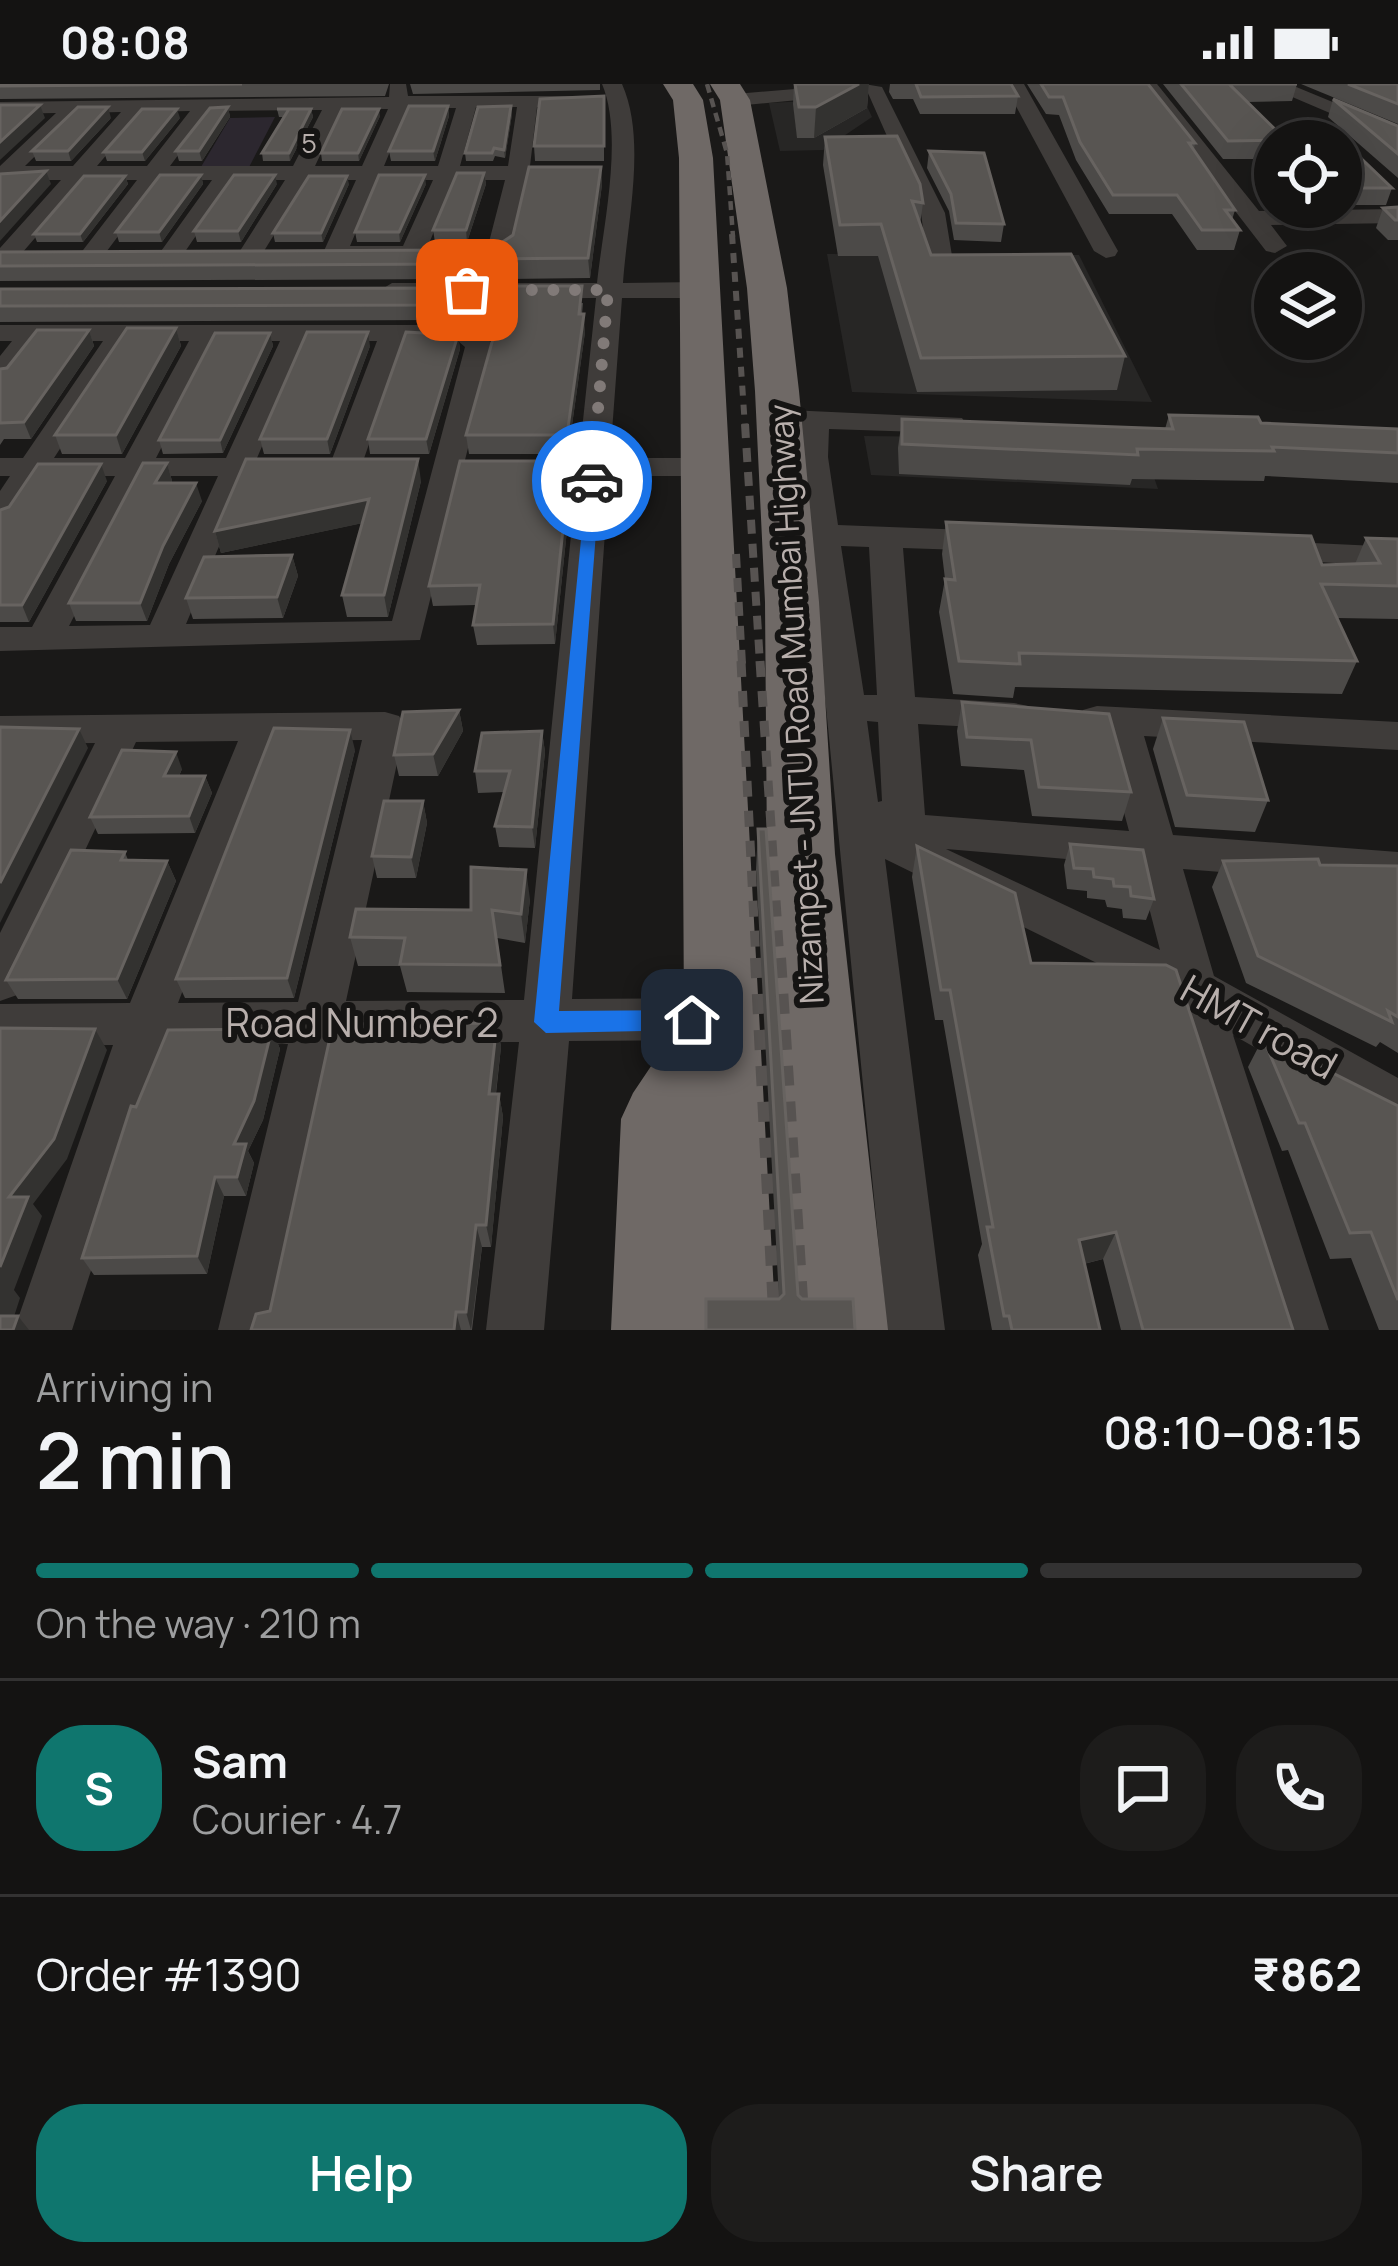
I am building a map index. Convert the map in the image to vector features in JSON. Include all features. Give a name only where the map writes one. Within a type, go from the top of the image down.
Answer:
[{"type":"highway","name":"Nizampet - JNTU Road Mumbai Highway","points":[[678,84],[721,166],[767,288],[795,419],[792,602],[800,854],[844,1330]]},
{"type":"highway","name":"Nizampet - JNTU Road Mumbai Highway","points":[[730,92],[699,290],[731,1330]]},
{"type":"highway","points":[[656,1330],[661,1119],[724,1019]]},
{"type":"street","points":[[174,107],[184,84]]},
{"type":"street","points":[[286,107],[290,84]]},
{"type":"street","points":[[1014,84],[1106,251]]},
{"type":"street","points":[[1147,84],[1254,216]]},
{"type":"street","points":[[1259,84],[1305,106],[1318,120]]},
{"type":"street","points":[[1272,84],[1398,136]]},
{"type":"street","points":[[730,92],[878,85],[933,213],[942,274]]},
{"type":"street","points":[[2,110],[333,107],[398,95],[467,105],[500,94],[528,102],[615,92],[619,173],[515,1330]]},
{"type":"street","points":[[398,95],[373,173],[324,254],[498,254],[518,173],[528,102]]},
{"type":"street","points":[[412,254],[447,173],[467,105]]},
{"type":"street","points":[[2,175],[73,107]]},
{"type":"street","points":[[3,255],[137,107]]},
{"type":"street","points":[[71,254],[156,173],[203,107],[174,107]]},
{"type":"street","points":[[3,255],[240,254],[300,174],[333,107]]},
{"type":"street","name":"5","points":[[2,175],[619,173]]},
{"type":"street","points":[[151,254],[227,174]]},
{"type":"street","points":[[1362,217],[1398,216]]},
{"type":"street","points":[[1263,228],[1275,246]]},
{"type":"street","points":[[374,291],[699,290]]},
{"type":"street","points":[[0,333],[464,333],[480,344],[445,467],[407,632],[0,639]]},
{"type":"street","points":[[0,375],[33,333]]},
{"type":"street","points":[[0,515],[16,467],[122,333]]},
{"type":"street","points":[[44,638],[207,333]]},
{"type":"street","points":[[163,636],[297,333]]},
{"type":"street","points":[[345,467],[394,333]]},
{"type":"street","points":[[916,1330],[825,535],[812,457],[795,419],[977,424]]},
{"type":"street","points":[[16,467],[487,467]]},
{"type":"street","points":[[530,467],[704,467]]},
{"type":"street","points":[[825,535],[1025,542]]},
{"type":"street","points":[[885,537],[894,710],[907,835],[919,831],[1398,868]]},
{"type":"street","points":[[1235,550],[1398,556]]},
{"type":"street","points":[[846,707],[1398,736]]},
{"type":"street","points":[[1120,722],[1194,988],[1300,1330]]},
{"type":"street","points":[[0,730],[385,726],[248,1330]]},
{"type":"street","points":[[44,1330],[145,1025],[263,728]]},
{"type":"street","points":[[0,981],[122,729]]},
{"type":"street","name":"HMT road","points":[[858,816],[907,835],[1194,988],[1398,1105]]},
{"type":"street","name":"Road Number 2","points":[[0,1025],[724,1019]]},
{"type":"shaded area","points":[[863,98],[872,117],[823,150],[780,151],[769,103]]},
{"type":"shaded area","points":[[275,117],[247,171],[198,172],[230,118]]},
{"type":"shaded area","points":[[827,254],[1079,255],[1152,402],[852,392]]},
{"type":"shaded area","points":[[864,436],[1141,439],[1158,489],[871,475]]},
{"type":"building","points":[[0,84],[242,84],[0,86]]},
{"type":"building","points":[[795,84],[859,84],[816,107],[799,107]]},
{"type":"building","points":[[916,84],[1011,84],[1018,96],[921,97]]},
{"type":"building","points":[[1041,84],[1148,84],[1195,143],[1189,143],[1235,210],[1225,210],[1240,230],[1202,230],[1177,195],[1113,195],[1080,142],[1063,97],[1049,97]]},
{"type":"building","points":[[1181,84],[1229,84],[1266,120],[1254,120],[1254,141],[1228,141]]},
{"type":"building","points":[[1348,84],[1398,84],[1398,104]]},
{"type":"building","points":[[604,96],[604,146],[534,146],[540,99]]},
{"type":"building","points":[[1333,99],[1398,126],[1398,154],[1362,120]]},
{"type":"building","points":[[0,105],[40,105],[0,142]]},
{"type":"building","points":[[409,106],[448,106],[433,151],[389,151]]},
{"type":"building","points":[[511,106],[504,150],[465,153],[478,107]]},
{"type":"building","points":[[78,107],[108,107],[68,151],[32,151]]},
{"type":"building","points":[[228,107],[199,151],[176,151],[210,108]]},
{"type":"building","points":[[142,109],[177,109],[142,152],[104,152]]},
{"type":"building","points":[[289,109],[311,109],[289,153],[262,153]]},
{"type":"building","points":[[342,109],[379,109],[358,153],[321,153]]},
{"type":"building","points":[[897,136],[920,184],[923,203],[912,201],[931,255],[1071,254],[1125,356],[921,358],[881,224],[840,225],[825,137]]},
{"type":"building","points":[[929,151],[984,153],[1004,224],[956,223],[951,194]]},
{"type":"building","points":[[1362,159],[1392,188],[1362,188]]},
{"type":"building","points":[[529,167],[601,167],[588,258],[494,259],[498,245],[513,235]]},
{"type":"building","points":[[46,171],[0,221],[0,174]]},
{"type":"building","points":[[457,173],[484,173],[466,230],[433,230]]},
{"type":"building","points":[[160,175],[201,175],[159,232],[116,232]]},
{"type":"building","points":[[234,175],[275,175],[238,231],[194,231]]},
{"type":"building","points":[[379,175],[425,175],[399,232],[355,232]]},
{"type":"building","points":[[84,176],[125,176],[80,234],[34,234]]},
{"type":"building","points":[[309,176],[347,176],[321,233],[273,233]]},
{"type":"building","points":[[1398,207],[1398,220],[1383,208]]},
{"type":"building","points":[[458,250],[453,264],[0,266],[0,252]]},
{"type":"building","points":[[489,286],[582,286],[579,314],[584,314],[567,435],[466,435],[496,328],[483,316]]},
{"type":"building","points":[[445,288],[439,305],[0,306],[0,289]]},
{"type":"building","points":[[127,328],[176,328],[116,435],[55,435]]},
{"type":"building","points":[[37,330],[89,330],[24,422],[0,423],[0,369],[7,368]]},
{"type":"building","points":[[307,332],[368,332],[327,439],[260,439]]},
{"type":"building","points":[[406,332],[458,335],[426,439],[368,439]]},
{"type":"building","points":[[215,333],[270,333],[220,440],[159,440]]},
{"type":"building","points":[[1169,415],[1398,429],[1398,453],[1272,447],[1274,451],[1137,449],[1138,455],[902,444],[902,419],[1173,429]]},
{"type":"building","points":[[246,459],[418,459],[384,595],[342,595],[369,499],[215,531]]},
{"type":"building","points":[[460,461],[565,461],[553,624],[473,625],[480,585],[429,586]]},
{"type":"building","points":[[143,463],[167,463],[155,483],[196,483],[140,603],[69,603]]},
{"type":"building","points":[[38,464],[101,464],[22,605],[0,605],[0,510],[9,507]]},
{"type":"building","points":[[946,522],[1311,536],[1322,565],[1380,563],[1366,538],[1398,539],[1398,586],[1321,584],[1357,661],[1019,653],[1020,664],[959,661],[945,579],[955,580]]},
{"type":"building","points":[[292,555],[277,597],[186,598],[204,557]]},
{"type":"building","points":[[962,702],[1109,714],[1131,792],[1039,787],[1031,740],[967,737]]},
{"type":"building","points":[[459,710],[433,754],[394,755],[403,712]]},
{"type":"building","points":[[1163,718],[1244,722],[1268,800],[1187,795]]},
{"type":"building","points":[[0,727],[79,729],[0,883]]},
{"type":"building","points":[[274,728],[350,730],[287,978],[176,979]]},
{"type":"building","points":[[542,731],[532,827],[495,826],[510,771],[475,771],[482,733]]},
{"type":"building","points":[[122,750],[176,752],[164,776],[205,776],[189,816],[90,817]]},
{"type":"building","points":[[384,801],[423,801],[411,857],[372,856]]},
{"type":"building","points":[[758,829],[766,829],[798,1295],[802,1299],[853,1299],[855,1330],[706,1330],[706,1299],[779,1299],[784,1294]]},
{"type":"building","points":[[1070,844],[1143,850],[1154,899],[1131,896],[1130,887],[1094,877],[1093,869],[1074,868]]},
{"type":"building","points":[[917,846],[1015,893],[1031,963],[1166,965],[1176,970],[1293,1330],[1143,1330],[1116,1232],[1079,1240],[1100,1330],[1012,1330],[1009,1316],[1004,1316],[987,1227],[993,1227],[950,990],[941,990]]},
{"type":"building","points":[[71,850],[125,852],[121,860],[167,861],[117,979],[6,980]]},
{"type":"building","points":[[1318,859],[1320,865],[1398,866],[1398,1017],[1388,1011],[1392,1022],[1258,956],[1223,861]]},
{"type":"building","points":[[471,867],[526,870],[521,914],[492,910],[500,965],[400,964],[405,938],[350,937],[356,909],[471,910]]},
{"type":"building","points":[[497,1023],[489,1094],[499,1094],[486,1225],[476,1225],[466,1312],[456,1312],[454,1330],[251,1330],[256,1314],[270,1311],[333,1024]]},
{"type":"building","points":[[0,1028],[95,1029],[54,1139],[9,1197],[28,1197],[0,1267]]},
{"type":"building","points":[[272,1029],[254,1101],[234,1144],[246,1144],[237,1177],[215,1177],[197,1256],[82,1258],[131,1106],[136,1107],[168,1030]]},
{"type":"building","points":[[1263,1038],[1398,1106],[1398,1300],[1371,1232],[1350,1233],[1305,1123],[1299,1123]]},
{"type":"building","points":[[0,1316],[18,1316],[13,1330],[0,1330]]},
{"type":"railway","points":[[707,84],[727,153],[733,237]]},
{"type":"railway","points":[[732,234],[745,427]]},
{"type":"railway","points":[[745,424],[760,664]]},
{"type":"railway","points":[[736,554],[742,664]]},
{"type":"railway","points":[[741,661],[756,961]]},
{"type":"railway","points":[[760,661],[780,961]]},
{"type":"railway","points":[[756,958],[775,1330]]},
{"type":"railway","points":[[780,958],[804,1330]]},
{"type":"way so far","points":[[467,290],[608,290],[592,481]]},
{"type":"route","points":[[592,481],[546,1022],[692,1020]]}]
